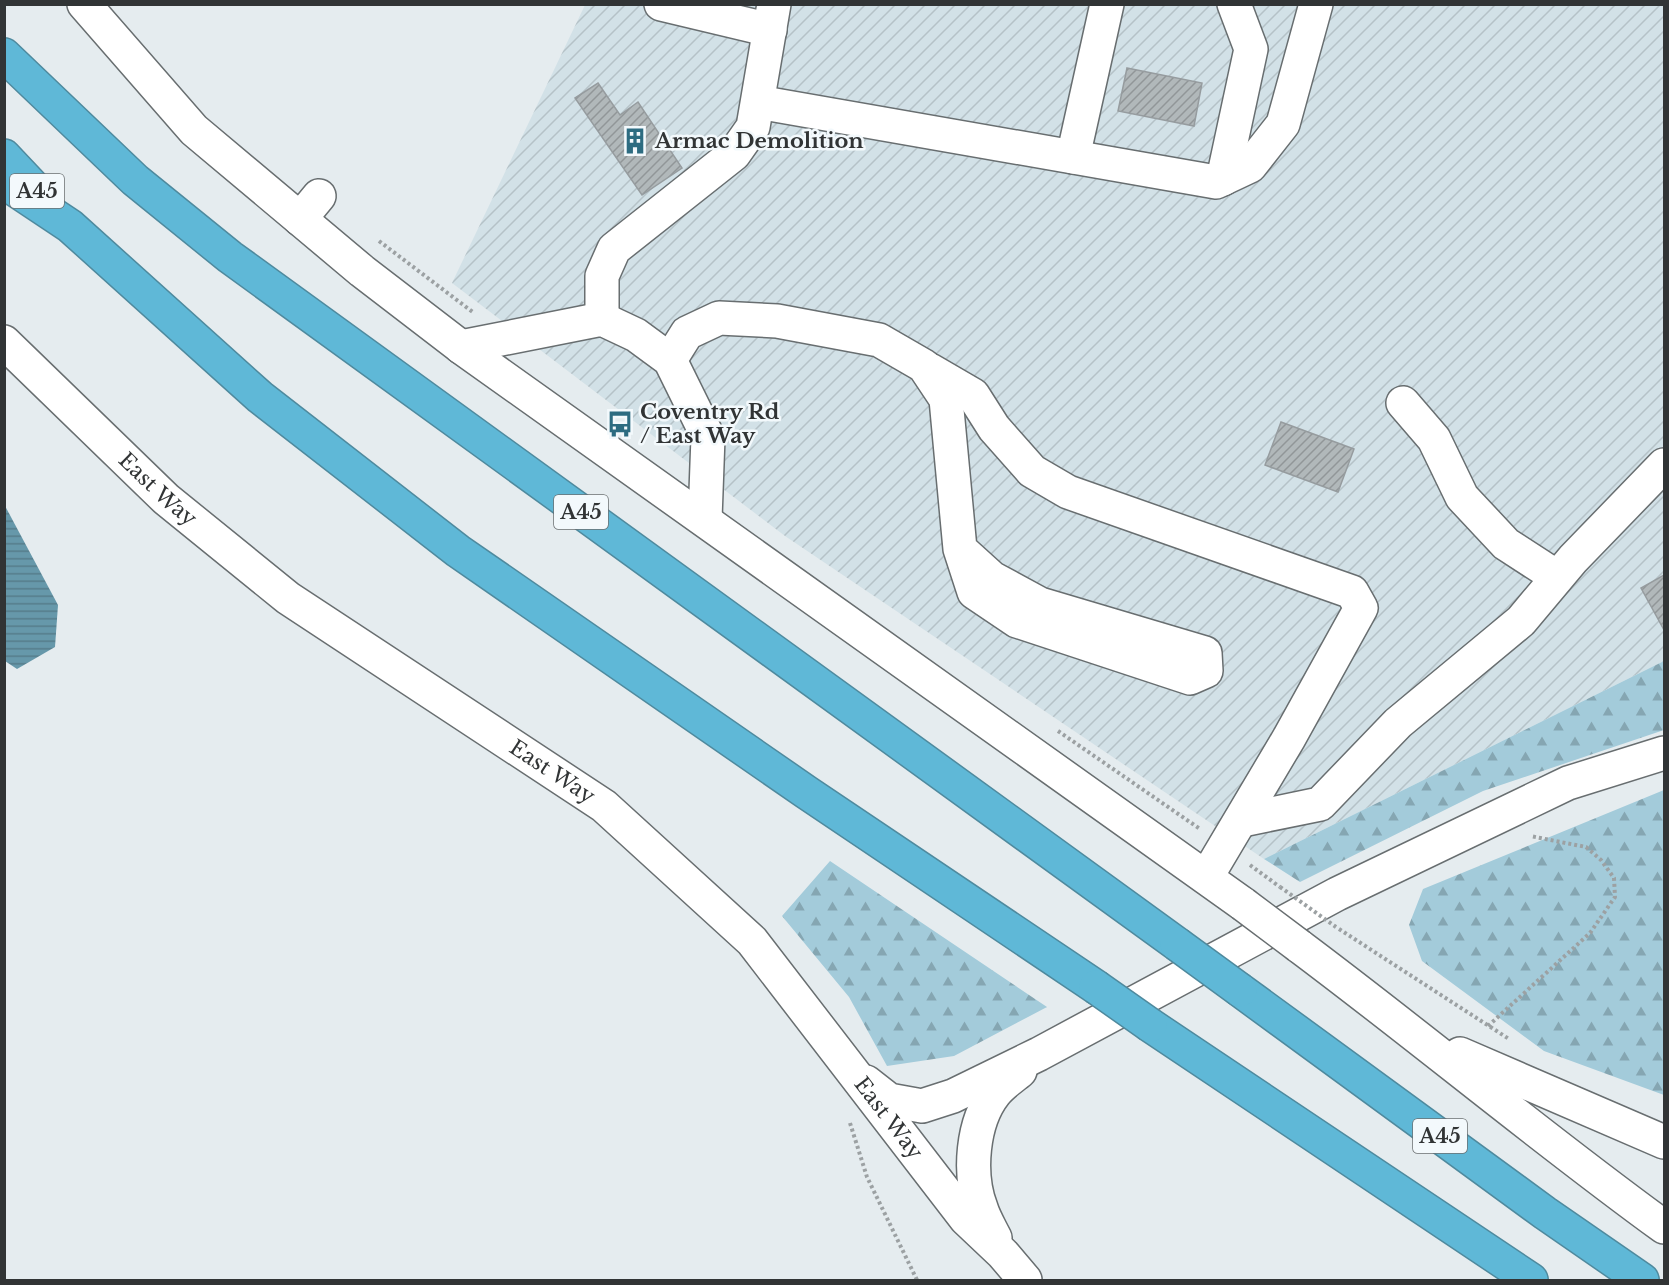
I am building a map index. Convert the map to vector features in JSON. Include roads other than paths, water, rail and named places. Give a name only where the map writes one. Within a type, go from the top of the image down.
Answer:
[{"type":"highway","name":"A45","points":[[4,56],[135,180],[230,257],[1642,1281]]},
{"type":"highway","name":"A45","points":[[4,156],[70,226],[260,397],[458,551],[796,785],[1531,1281]]},
{"type":"highway","points":[[4,182],[70,226]]},
{"type":"street","points":[[84,4],[195,130],[309,207],[362,271],[461,347],[1243,904],[1308,934],[1422,1038],[1604,1183],[1665,1227]]},
{"type":"street","points":[[602,320],[602,276],[614,249],[734,154],[753,127],[758,102],[772,17],[661,4]]},
{"type":"street","points":[[1073,157],[1107,4]]},
{"type":"street","points":[[1223,179],[1251,49],[1234,4]]},
{"type":"street","points":[[758,102],[1216,182],[1250,166],[1283,124],[1316,4]]},
{"type":"street","points":[[670,360],[687,333],[719,318],[777,321],[879,340],[973,395],[994,428],[1032,471],[1068,492],[1352,592],[1361,608],[1242,820],[1206,876]]},
{"type":"street","points":[[461,347],[602,320],[636,335],[670,360],[708,437],[705,519]]},
{"type":"street","name":"East Way","points":[[4,342],[166,499],[288,598],[604,806],[752,941],[966,1219],[1003,1254],[1025,1281]]},
{"type":"street","points":[[924,366],[946,399],[960,549],[974,592],[1017,621],[1190,678],[1206,671],[1205,653],[1040,604],[992,578],[960,549]]},
{"type":"street","points":[[1403,403],[1434,439],[1462,497],[1506,544],[1557,577]]},
{"type":"street","points":[[1242,820],[1320,804],[1398,723],[1521,621],[1557,577],[1665,465]]},
{"type":"street","points":[[852,1070],[889,1100],[922,1106],[953,1096],[1039,1054],[1337,894],[1568,783],[1665,753]]},
{"type":"street","points":[[1422,1038],[1665,1142]]},
{"type":"street","points":[[1003,1254],[980,1208],[974,1173],[976,1141],[986,1110],[996,1092],[1039,1054]]},
{"type":"place","name":"Armac Demolition","points":[[635,141]]},
{"type":"place","name":"Coventry Rd / East Way","points":[[620,424]]}]
